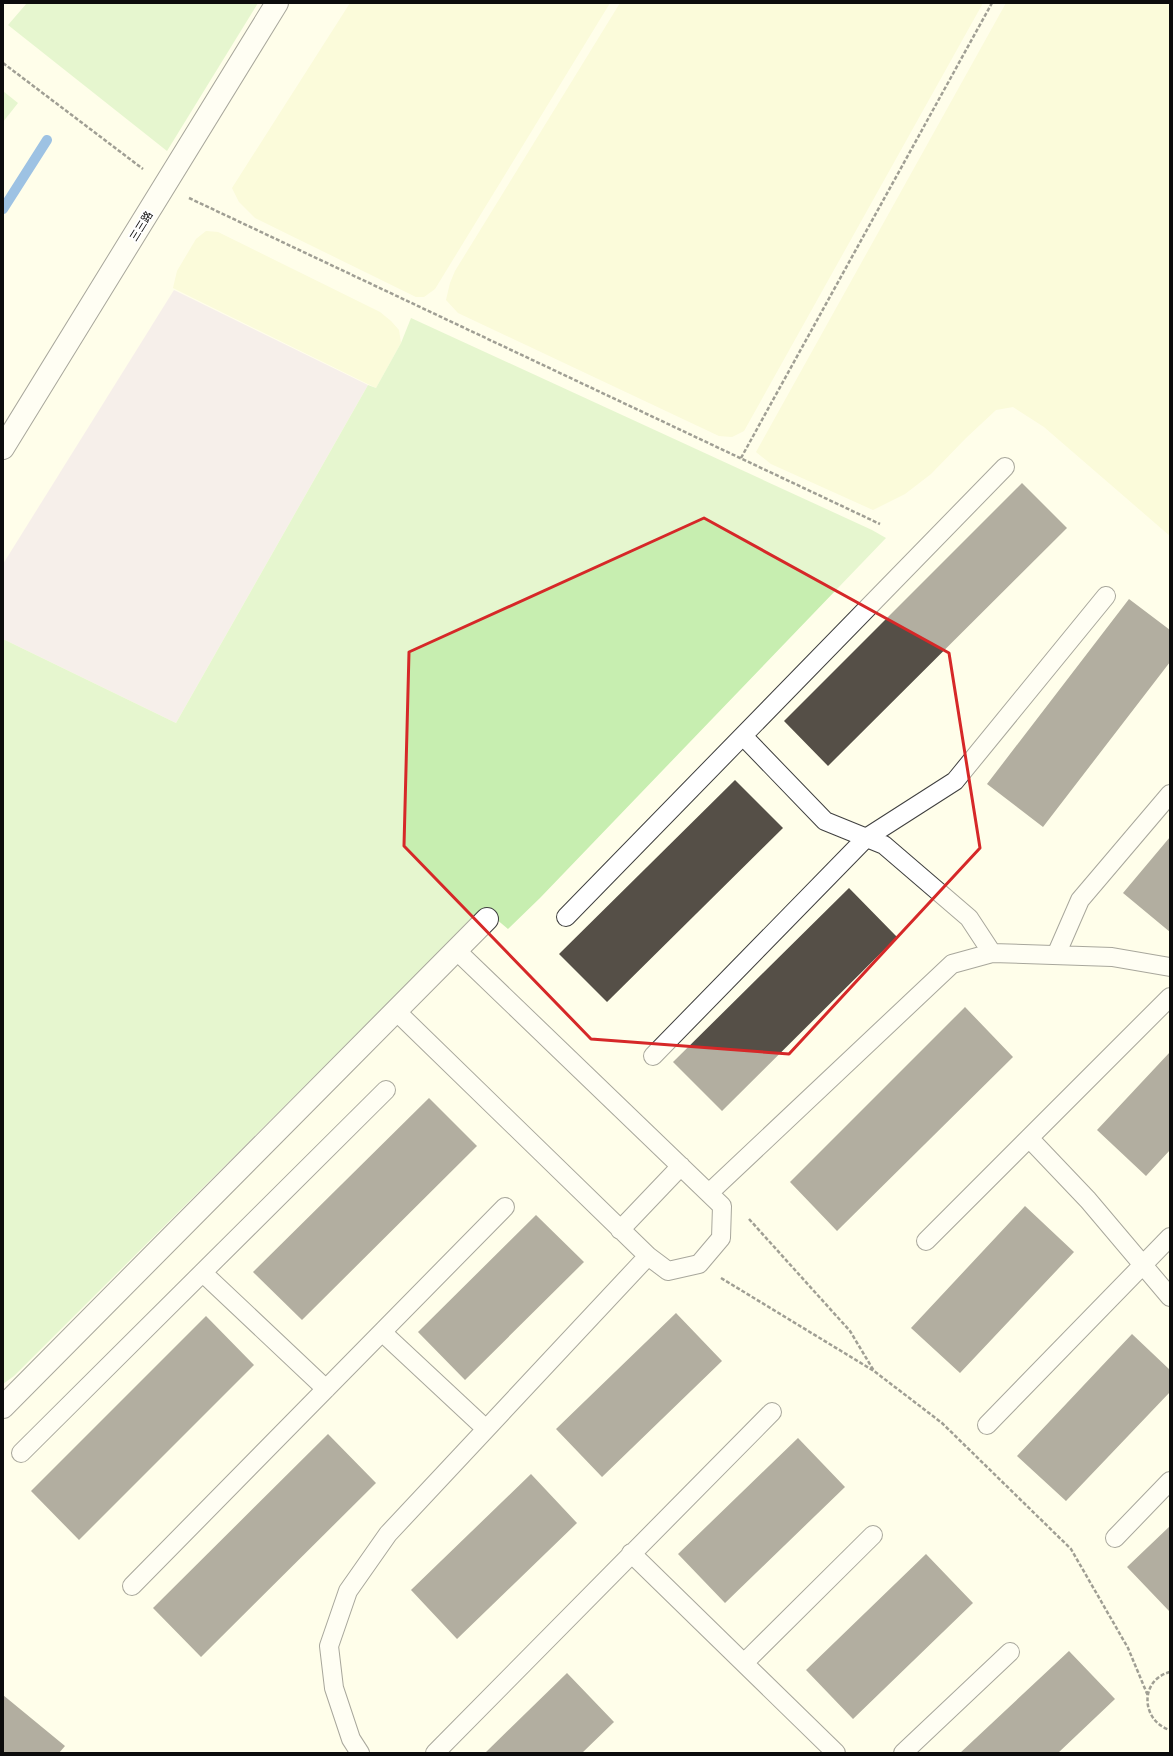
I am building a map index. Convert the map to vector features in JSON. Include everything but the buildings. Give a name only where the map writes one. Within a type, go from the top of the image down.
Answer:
[{"type":"street","name":"三三路","points":[[3,448],[277,3]]},
{"type":"street","points":[[3,1407],[487,919]]},
{"type":"lane","points":[[566,917],[1004,467]]},
{"type":"lane","points":[[653,1056],[866,838],[955,781],[1106,596]]},
{"type":"lane","points":[[743,736],[825,821],[884,845],[969,918],[992,952]]},
{"type":"lane","points":[[1056,955],[1080,900],[1170,794]]},
{"type":"lane","points":[[396,1011],[648,1256],[668,1271],[699,1264],[721,1238],[722,1206],[456,950]]},
{"type":"lane","points":[[709,1193],[952,964],[992,952],[1112,957],[1170,966]]},
{"type":"lane","points":[[926,1241],[1170,997]]},
{"type":"lane","points":[[21,1453],[386,1090]]},
{"type":"lane","points":[[1029,1138],[1088,1200],[1170,1297]]},
{"type":"lane","points":[[620,1230],[681,1166]]},
{"type":"lane","points":[[132,1586],[505,1207]]},
{"type":"lane","points":[[987,1425],[1170,1237]]},
{"type":"lane","points":[[360,1753],[352,1739],[334,1688],[328,1646],[348,1591],[388,1534],[648,1256]]},
{"type":"lane","points":[[203,1273],[326,1388]]},
{"type":"lane","points":[[382,1332],[486,1429]]},
{"type":"lane","points":[[435,1753],[772,1412]]},
{"type":"lane","points":[[1115,1538],[1170,1481]]},
{"type":"lane","points":[[744,1663],[873,1535]]},
{"type":"lane","points":[[631,1553],[836,1753]]},
{"type":"lane","points":[[903,1753],[1010,1652]]},
{"type":"path","points":[[741,458],[992,3]]},
{"type":"path","points":[[3,63],[165,186],[880,524]]},
{"type":"path","points":[[722,1206],[750,1220],[850,1331],[874,1371]]},
{"type":"path","points":[[699,1264],[874,1371],[942,1423],[1071,1548],[1128,1648],[1148,1696]]},
{"type":"path","points":[[1170,1672],[1157,1679],[1151,1686],[1147,1705],[1150,1714],[1156,1722],[1164,1728],[1170,1730]]},
{"type":"highlighted area","points":[[704,518],[949,653],[980,848],[789,1054],[591,1039],[404,846],[409,652]]},
{"type":"shaded area","points":[[174,290],[368,385],[176,723],[3,639],[3,564]]},
{"type":"green space","points":[[27,3],[258,3],[167,151],[8,25]]},
{"type":"green space","points":[[350,3],[610,3],[435,289],[424,297],[416,297],[255,218],[239,202],[232,188]]},
{"type":"green space","points":[[620,3],[983,3],[744,431],[732,437],[719,436],[458,313],[446,300],[450,283],[455,271]]},
{"type":"green space","points":[[1006,3],[1170,3],[1170,536],[1044,427],[1013,407],[996,410],[931,474],[905,494],[873,510],[771,464],[756,452]]},
{"type":"green space","points":[[3,91],[18,103],[3,122]]},
{"type":"green space","points":[[206,231],[218,232],[380,312],[391,321],[399,330],[401,343],[376,388],[173,288],[177,271],[196,239]]},
{"type":"green space","points":[[411,318],[872,530],[886,538],[540,898],[508,929],[483,908],[14,1376],[3,1384],[3,639],[176,723],[368,385],[376,388],[401,343]]},
{"type":"waterway","points":[[3,209],[47,140]]}]
